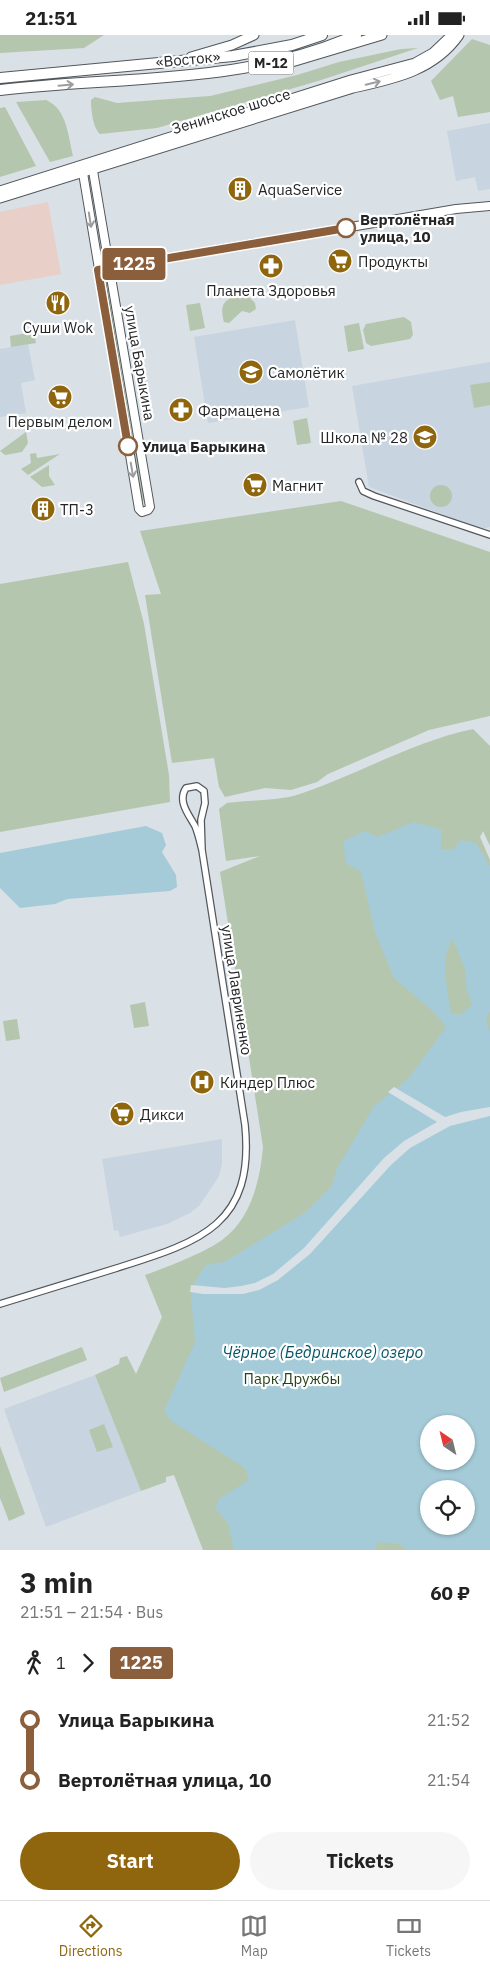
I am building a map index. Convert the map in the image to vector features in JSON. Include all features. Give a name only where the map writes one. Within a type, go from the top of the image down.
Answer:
[{"type":"highway","name":"«Восток»","points":[[0,78],[204,60],[266,50],[322,35]]},
{"type":"highway","name":"«Восток»","points":[[0,90],[220,72],[291,58],[356,35]]},
{"type":"main road","points":[[166,63],[212,52],[254,35]]},
{"type":"main road","points":[[266,50],[310,35]]},
{"type":"main road","points":[[220,72],[269,67],[298,61],[382,35]]},
{"type":"main road","points":[[92,166],[351,80],[415,63],[433,53],[452,35]]},
{"type":"main road","name":"Зенинское шоссе","points":[[0,191],[82,169],[353,88],[417,71],[437,59],[452,46],[459,35]]},
{"type":"main road","name":"Зенинское шоссе","points":[[0,198],[82,169]]},
{"type":"street","name":"улица Барыкина","points":[[82,169],[139,509],[142,512],[148,511],[150,507],[92,166]]},
{"type":"street","points":[[98,270],[450,210],[490,206]]},
{"type":"street","points":[[359,482],[363,491],[490,535]]},
{"type":"street","points":[[197,786],[203,790],[205,803],[201,820],[202,850],[195,827],[186,813],[183,795],[186,788],[197,786]]},
{"type":"street","name":"улица Лавриненко","points":[[0,1304],[185,1245],[216,1225],[238,1196],[246,1169],[248,1151],[246,1125],[202,850]]},
{"type":"shaded area","points":[[490,123],[490,189],[478,191],[475,177],[456,181],[447,131]]},
{"type":"shaded area","points":[[48,202],[61,274],[0,285],[0,212]]},
{"type":"shaded area","name":"Самолётик","points":[[295,320],[309,407],[208,423],[194,337]]},
{"type":"shaded area","points":[[28,344],[35,380],[21,383],[26,413],[0,417],[0,349]]},
{"type":"shaded area","name":"Школа № 28","points":[[490,362],[490,527],[481,529],[369,487],[352,386]]},
{"type":"shaded area","points":[[222,1139],[222,1165],[218,1178],[199,1206],[190,1213],[167,1224],[120,1237],[118,1230],[114,1231],[102,1159]]},
{"type":"shaded area","points":[[95,1375],[141,1491],[46,1527],[4,1409]]},
{"type":"green space","points":[[0,35],[104,35],[84,48],[0,53]]},
{"type":"green space","points":[[472,39],[490,45],[490,112],[458,117],[453,96],[440,100],[431,81]]},
{"type":"green space","points":[[418,48],[318,81],[157,128],[100,134],[93,119],[91,100],[95,97],[117,103],[210,96],[297,75],[339,62],[401,49]]},
{"type":"green space","points":[[46,100],[53,104],[66,123],[73,156],[50,162],[16,102]]},
{"type":"green space","points":[[5,107],[36,166],[0,177],[0,108]]},
{"type":"green space","points":[[108,280],[145,500],[142,501],[105,281]]},
{"type":"green space","points":[[246,294],[255,303],[256,309],[250,313],[242,311],[229,323],[224,322],[222,309],[226,301]]},
{"type":"green space","points":[[200,303],[205,328],[190,331],[186,305]]},
{"type":"green space","points":[[404,317],[411,322],[413,335],[410,339],[371,346],[366,343],[363,330],[366,324]]},
{"type":"green space","points":[[359,323],[364,349],[348,352],[344,326]]},
{"type":"green space","points":[[34,332],[36,343],[11,347],[10,336]]},
{"type":"green space","points":[[490,382],[490,405],[474,408],[470,385]]},
{"type":"green space","points":[[307,418],[311,443],[297,445],[293,421]]},
{"type":"green space","points":[[26,432],[28,443],[22,452],[5,455],[0,451]]},
{"type":"green space","points":[[36,453],[37,458],[60,454],[28,475],[21,469],[31,463],[30,454]]},
{"type":"green space","points":[[49,465],[49,476],[55,485],[42,487],[30,477]]},
{"type":"green space","points":[[441,485],[449,488],[452,496],[449,504],[441,507],[433,504],[430,496],[433,488]]},
{"type":"green space","points":[[341,501],[490,552],[490,716],[429,730],[328,774],[317,782],[291,790],[265,788],[225,797],[219,787],[214,758],[172,763],[145,595],[161,594],[140,531]]},
{"type":"green space","points":[[128,562],[144,624],[169,775],[170,802],[0,832],[0,584]]},
{"type":"green space","name":"Парк Дружбы","points":[[473,729],[490,746],[490,846],[483,831],[480,837],[490,860],[490,1550],[203,1550],[174,1475],[166,1477],[166,1482],[141,1491],[95,1375],[119,1364],[120,1358],[127,1356],[136,1374],[162,1317],[145,1275],[206,1250],[222,1240],[232,1231],[247,1210],[259,1173],[263,1147],[220,872],[260,856],[226,861],[219,809],[227,803],[274,799],[300,794],[429,742]]},
{"type":"green space","points":[[145,1002],[149,1026],[134,1028],[130,1005]]},
{"type":"green space","points":[[17,1019],[20,1039],[6,1041],[3,1021]]},
{"type":"green space","points":[[82,1347],[87,1360],[4,1392],[0,1378]]},
{"type":"green space","points":[[104,1424],[113,1447],[97,1452],[89,1430]]},
{"type":"green space","points":[[0,1446],[25,1514],[9,1521],[0,1498]]},
{"type":"water","name":"Чёрное (Бедринское) озеро","points":[[414,822],[442,830],[441,849],[453,849],[461,840],[476,843],[490,866],[490,1011],[486,1019],[490,1032],[490,1550],[408,1550],[399,1544],[378,1542],[375,1550],[234,1550],[228,1523],[215,1508],[219,1499],[249,1480],[245,1468],[171,1421],[164,1411],[195,1342],[191,1297],[195,1281],[206,1265],[224,1262],[306,1212],[332,1186],[336,1170],[374,1106],[408,1079],[446,1027],[435,1013],[394,978],[375,932],[361,872],[346,863],[343,841],[365,831],[377,837]],"holes":[[[453,939],[465,969],[466,988],[472,1005],[460,1015],[451,1013],[445,965],[446,955]]]},
{"type":"water","points":[[146,826],[162,833],[166,845],[162,852],[176,875],[177,887],[170,891],[67,899],[55,904],[20,908],[0,888],[0,853]]},
{"type":"pier","points":[[394,1087],[445,1117],[490,1107],[490,1116],[450,1126],[410,1148],[391,1165],[310,1254],[278,1280],[259,1290],[243,1294],[203,1294],[190,1292],[191,1285],[225,1288],[241,1286],[255,1283],[273,1274],[304,1248],[384,1158],[404,1141],[437,1122],[388,1092]]},
{"type":"bus line","name":"1225","points":[[128,446],[98,270],[346,228]]},
{"type":"place","name":"AquaService","points":[[240,189]]},
{"type":"place","name":"Вертолётная улица, 10","points":[[346,228]]},
{"type":"place","name":"Продукты","points":[[340,261]]},
{"type":"place","name":"Планета Здоровья","points":[[271,266]]},
{"type":"place","name":"Суши Wok","points":[[58,303]]},
{"type":"place","name":"Самолётик","points":[[251,372]]},
{"type":"place","name":"Первым делом","points":[[60,397]]},
{"type":"place","name":"Фармацена","points":[[181,410]]},
{"type":"place","name":"Школа № 28","points":[[425,437]]},
{"type":"place","name":"Улица Барыкина","points":[[128,446]]},
{"type":"place","name":"Магнит","points":[[255,485]]},
{"type":"place","name":"ТП-3","points":[[43,509]]},
{"type":"place","name":"Киндер Плюс","points":[[202,1082]]},
{"type":"place","name":"Дикси","points":[[122,1114]]}]
